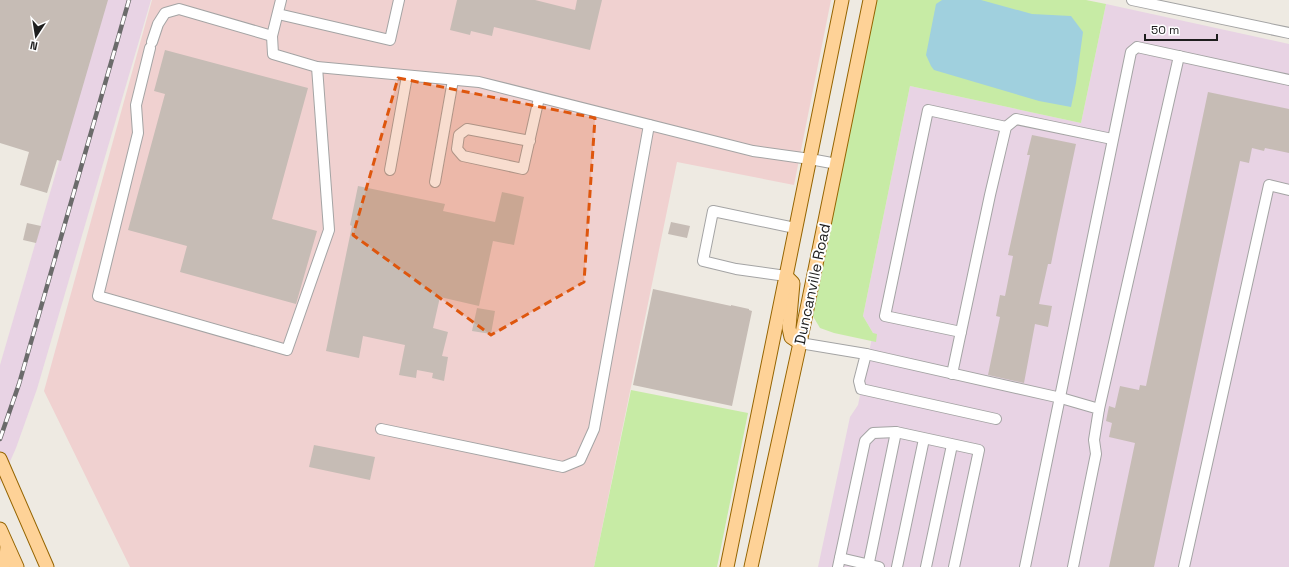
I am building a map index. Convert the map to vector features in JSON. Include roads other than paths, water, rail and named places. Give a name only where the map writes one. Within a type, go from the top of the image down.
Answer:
[{"type":"main road","name":"Duncanville Road","points":[[727,567],[842,0]]},
{"type":"main road","name":"Duncanville Road","points":[[751,567],[800,343],[870,0]]},
{"type":"main road","points":[[786,276],[793,283],[789,328],[791,337],[800,343]]},
{"type":"main road","points":[[773,340],[800,343]]},
{"type":"main road","points":[[0,459],[47,567]]},
{"type":"main road","points":[[0,529],[17,567]]},
{"type":"main road","points":[[4,567],[7,544]]},
{"type":"street","points":[[281,0],[272,36],[273,54],[317,67],[479,82],[754,150],[837,164]]},
{"type":"street","points":[[278,14],[390,40],[399,0]]},
{"type":"street","points":[[1132,0],[1289,33]]},
{"type":"street","points":[[272,36],[179,9],[165,13],[158,24],[151,45],[136,105],[138,132],[98,296],[287,350],[329,230],[317,67]]},
{"type":"street","points":[[1024,567],[1061,398],[1112,139],[1131,52],[1137,46],[1286,79]]},
{"type":"street","points":[[1073,567],[1096,454],[1094,440],[1099,408],[1179,56]]},
{"type":"street","points":[[390,170],[407,76]]},
{"type":"street","points":[[435,182],[453,80]]},
{"type":"street","points":[[530,141],[467,129],[459,134],[457,149],[463,156],[523,169],[530,141],[539,98]]},
{"type":"street","points":[[961,332],[885,316],[928,110],[1006,127]]},
{"type":"street","points":[[952,374],[1006,127],[1016,119],[1112,139]]},
{"type":"street","points":[[381,429],[563,467],[580,460],[594,429],[649,125]]},
{"type":"street","points":[[1184,567],[1268,185],[1289,190]]},
{"type":"street","points":[[786,276],[736,269],[703,261],[713,211],[795,228]]},
{"type":"street","points":[[800,343],[866,354],[1099,408]]},
{"type":"street","points":[[866,354],[859,381],[861,389],[996,419]]},
{"type":"street","points":[[868,566],[896,432]]},
{"type":"street","points":[[879,567],[839,563],[865,441],[873,433],[896,432],[979,450],[954,567]]},
{"type":"street","points":[[896,567],[924,438]]},
{"type":"street","points":[[926,567],[952,445]]},
{"type":"water","points":[[942,0],[981,0],[1032,14],[1071,16],[1083,32],[1071,107],[1039,101],[934,70],[926,55],[936,4]]},
{"type":"railway","points":[[0,439],[19,384],[129,0]]}]
